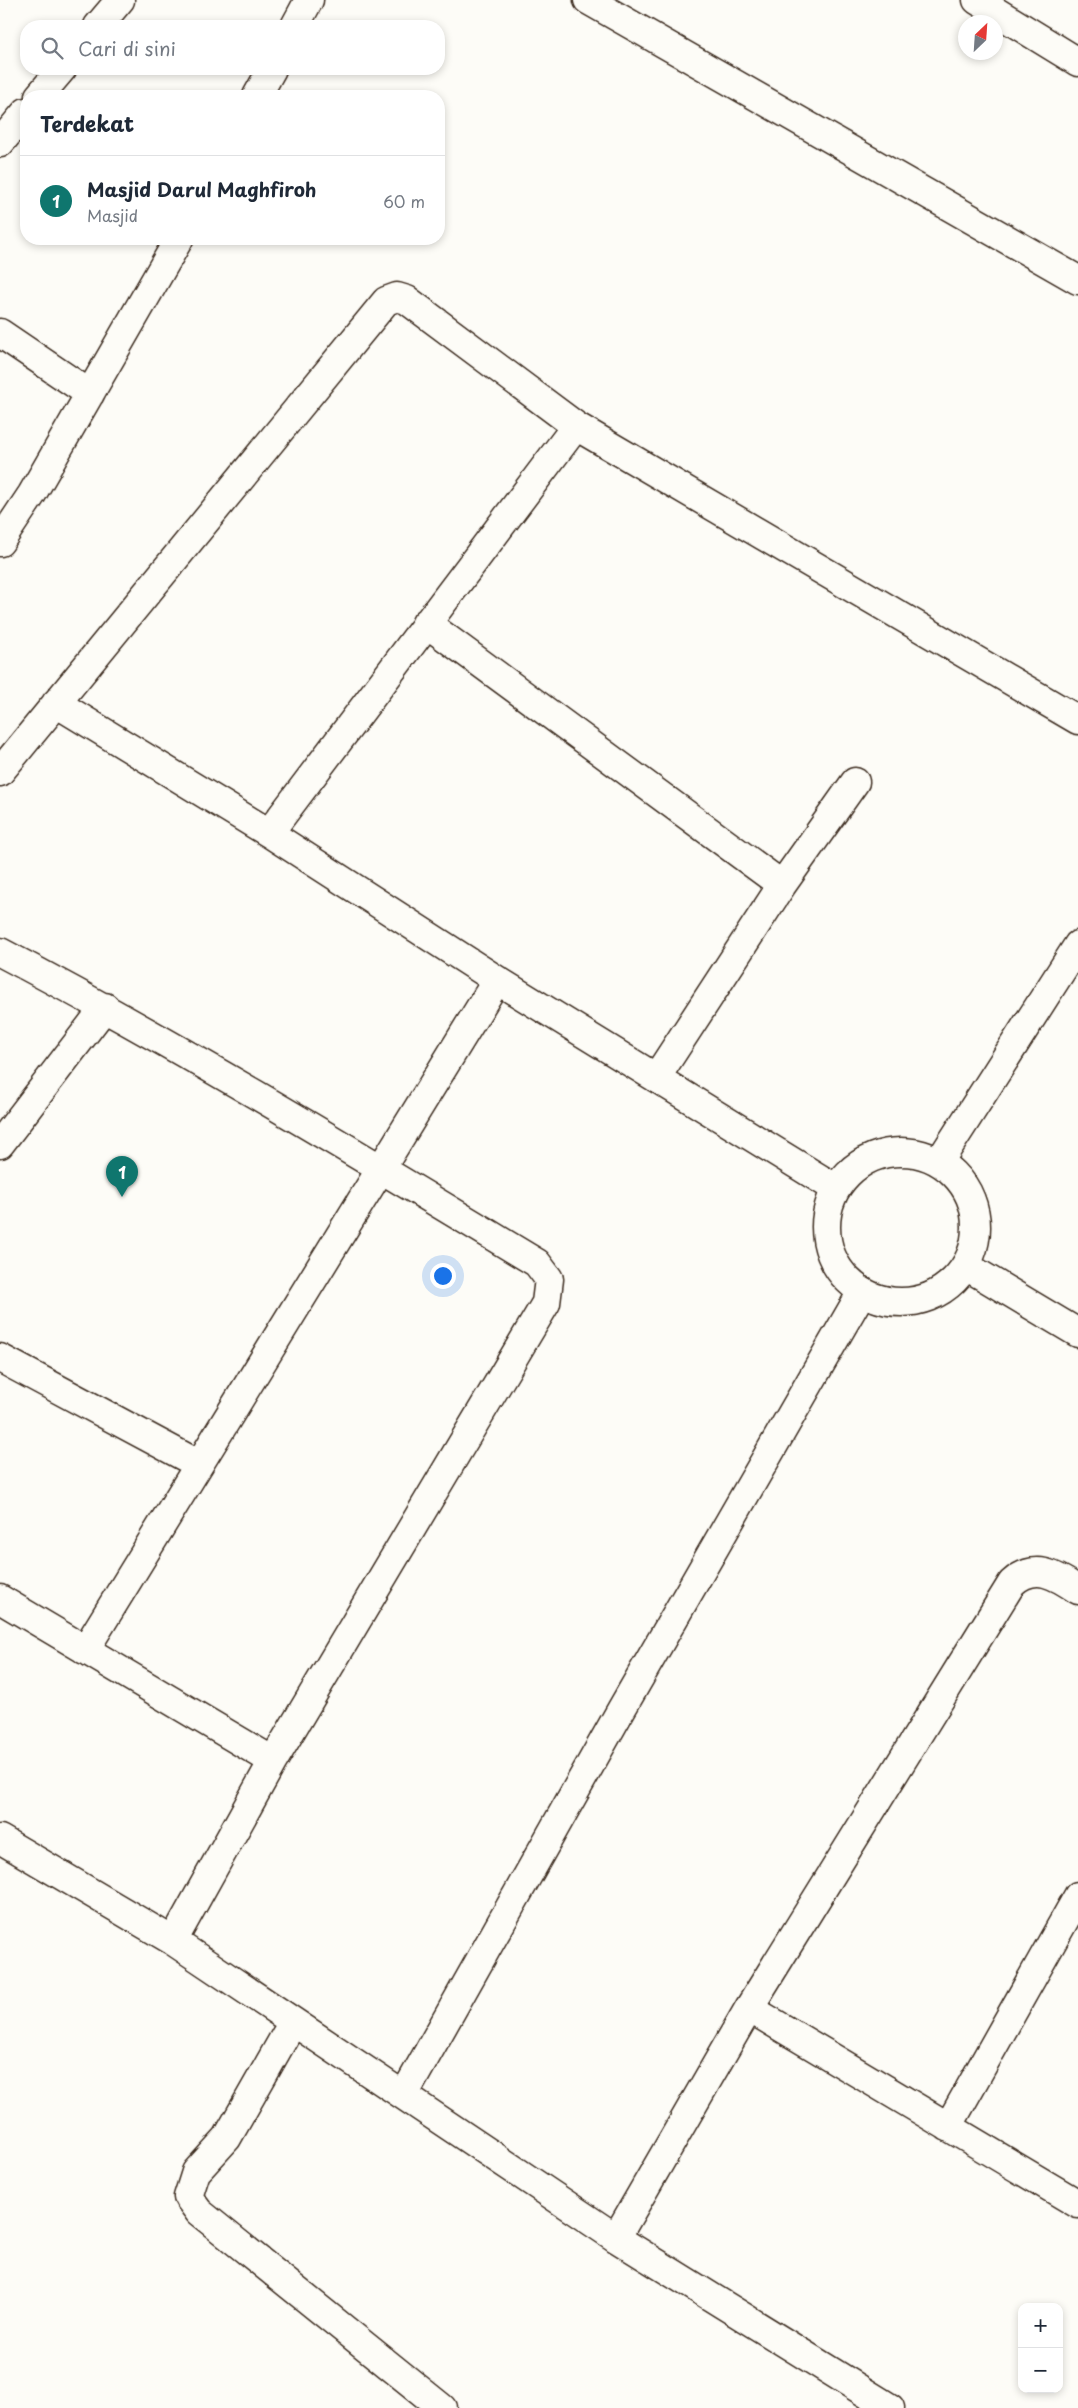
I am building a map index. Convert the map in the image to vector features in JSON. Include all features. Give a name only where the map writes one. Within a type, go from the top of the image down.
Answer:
[{"type":"street","points":[[103,20],[120,0]]},
{"type":"street","points":[[298,20],[309,0]]},
{"type":"street","points":[[588,0],[1078,280]]},
{"type":"street","points":[[977,0],[1078,62]]},
{"type":"street","points":[[44,90],[57,75]]},
{"type":"street","points":[[260,90],[269,75]]},
{"type":"street","points":[[0,143],[20,119]]},
{"type":"street","points":[[0,542],[32,494],[176,245]]},
{"type":"street","points":[[0,772],[386,301],[391,298],[407,300],[576,426],[1078,720]]},
{"type":"street","points":[[0,333],[90,394]]},
{"type":"street","points":[[269,833],[426,622],[576,426]]},
{"type":"street","points":[[426,622],[782,885]]},
{"type":"street","points":[[56,703],[269,833],[497,980],[835,1188]]},
{"type":"street","points":[[656,1078],[782,885],[854,782]]},
{"type":"street","points":[[939,1162],[1078,945]]},
{"type":"street","points":[[0,952],[105,1007],[379,1168],[537,1264],[549,1279],[549,1292],[536,1320],[274,1761],[173,1941]]},
{"type":"street","points":[[85,1650],[379,1168],[497,980]]},
{"type":"street","points":[[0,1144],[105,1007]]},
{"type":"street","points":[[893,1152],[916,1153],[939,1162],[957,1177],[971,1197],[977,1220],[975,1244],[966,1266],[953,1282],[940,1291],[914,1302],[892,1302],[862,1292],[849,1282],[834,1262],[826,1237],[826,1212],[835,1188],[850,1171],[863,1162],[893,1152]]},
{"type":"street","points":[[966,1266],[1078,1333]]},
{"type":"street","points":[[404,2095],[621,1710],[862,1292]]},
{"type":"street","points":[[0,1358],[198,1464]]},
{"type":"street","points":[[616,2238],[749,2008],[1012,1583],[1021,1575],[1032,1572],[1061,1578],[1078,1590]]},
{"type":"street","points":[[0,1599],[274,1761]]},
{"type":"street","points":[[0,1838],[173,1941],[616,2238],[890,2408]]},
{"type":"street","points":[[948,2127],[1078,1896]]},
{"type":"street","points":[[749,2008],[1078,2204]]},
{"type":"street","points":[[294,2022],[227,2138],[196,2172],[188,2197],[199,2212],[442,2408]]},
{"type":"place","name":"Masjid Darul Maghfiroh","points":[[122,1197]]}]
